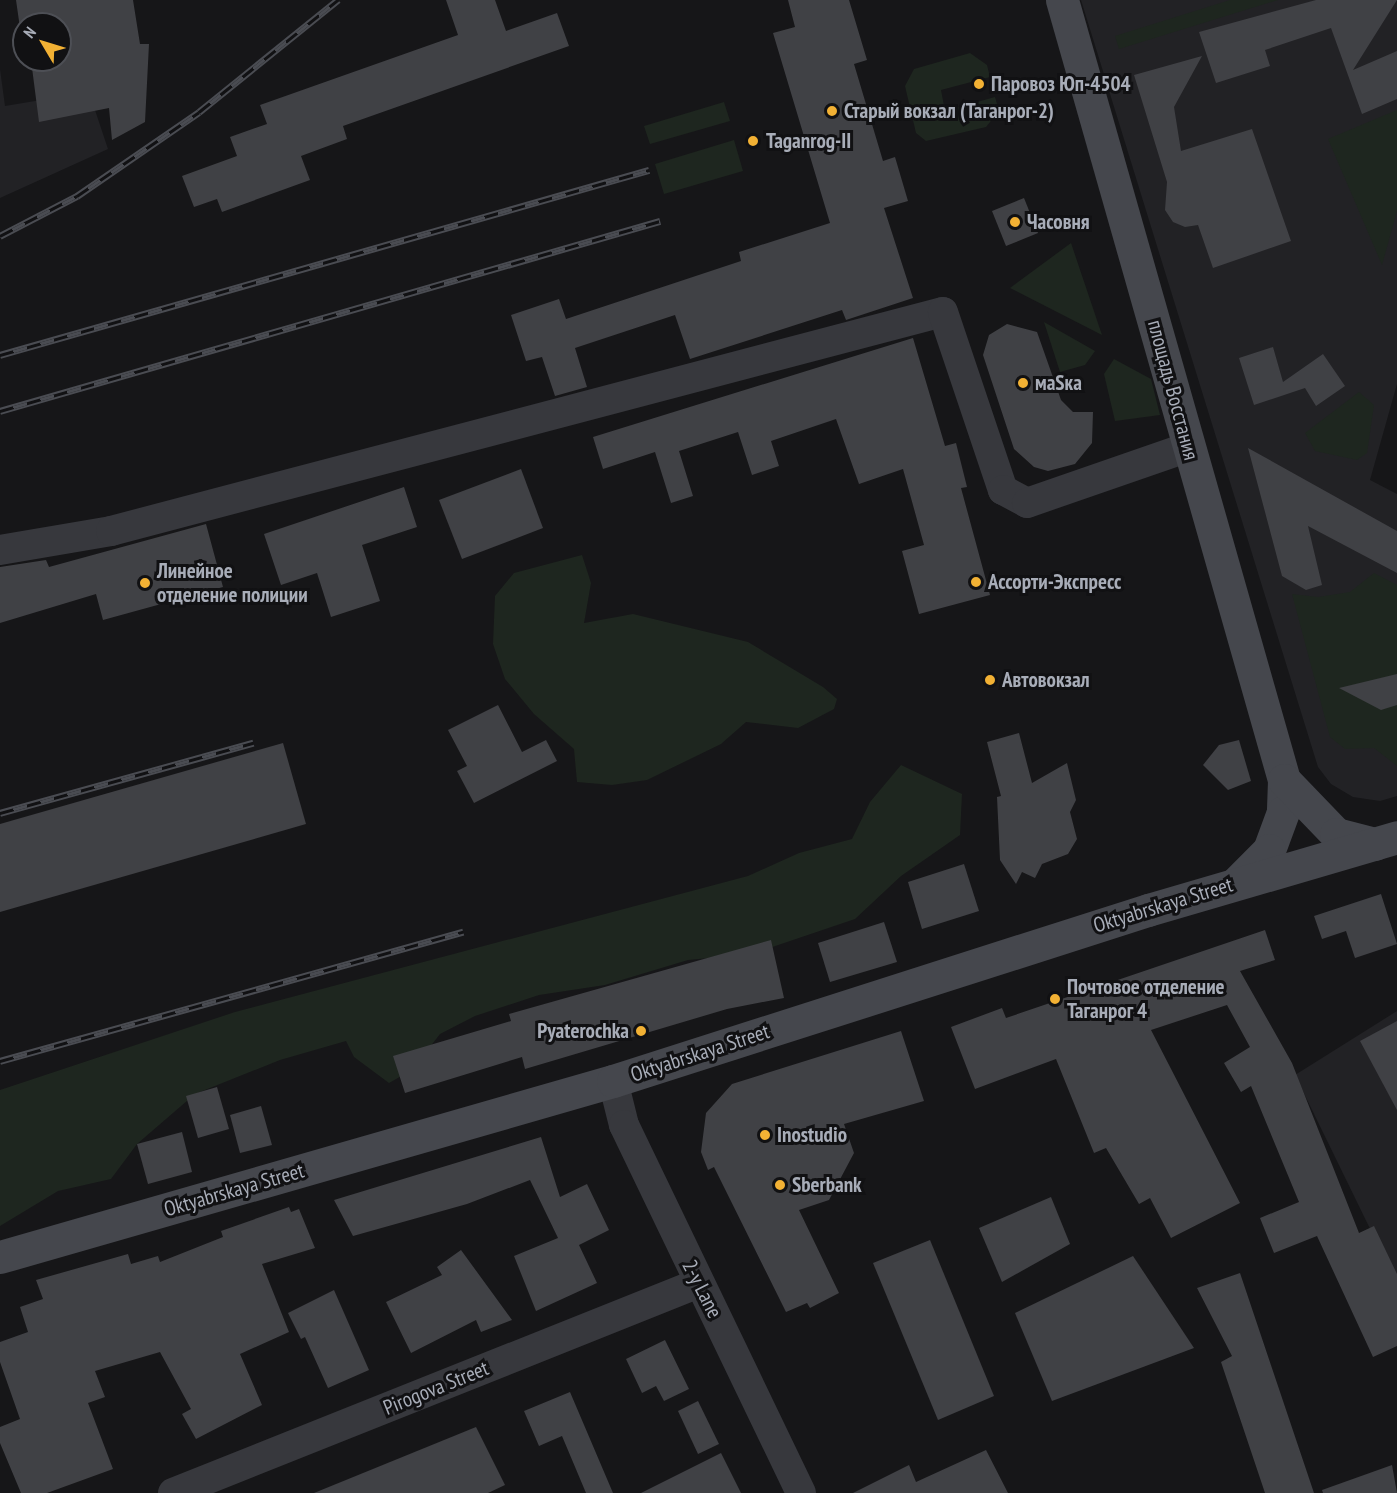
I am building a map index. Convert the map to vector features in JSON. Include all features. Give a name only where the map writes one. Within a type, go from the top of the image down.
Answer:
[{"type":"street","name":"площадь Восстания","points":[[1062,0],[1284,780],[1283,812],[1269,850],[1237,882]]},
{"type":"street","points":[[0,550],[111,531],[944,312],[1003,490],[1027,503],[1189,447]]},
{"type":"street","name":"площадь Восстания","points":[[1284,780],[1336,834],[1386,840]]},
{"type":"street","name":"Oktyabrskaya Street","points":[[0,1257],[613,1081],[1237,882],[1386,840]]},
{"type":"street","name":"2-y Lane","points":[[613,1081],[624,1125],[801,1493]]},
{"type":"street","name":"Pirogova Street","points":[[173,1493],[699,1283]]},
{"type":"shaded area","points":[[1081,0],[1397,0],[1397,384],[1370,480],[1397,494],[1397,796],[1380,801],[1353,797],[1331,784],[1318,767]]},
{"type":"shaded area","points":[[1230,0],[1278,0],[1119,49],[1115,36]]},
{"type":"shaded area","points":[[970,53],[987,65],[990,77],[941,90],[945,111],[995,97],[999,111],[986,127],[926,141],[916,133],[905,86],[914,69]]},
{"type":"shaded area","points":[[0,69],[5,106],[89,92],[108,149],[0,198]]},
{"type":"shaded area","points":[[724,102],[730,121],[650,144],[644,126]]},
{"type":"shaded area","points":[[1397,110],[1397,211],[1382,265],[1328,139]]},
{"type":"shaded area","points":[[734,140],[743,171],[664,194],[655,164]]},
{"type":"shaded area","points":[[1071,243],[1102,335],[1010,288]]},
{"type":"shaded area","points":[[1044,322],[1095,351],[1085,365],[1060,372]]},
{"type":"shaded area","points":[[1114,359],[1151,379],[1160,415],[1115,421],[1104,374]]},
{"type":"shaded area","points":[[1359,392],[1374,405],[1367,453],[1357,460],[1315,451],[1305,433]]},
{"type":"shaded area","points":[[582,555],[591,583],[584,623],[633,614],[748,642],[823,687],[837,699],[834,709],[798,728],[746,722],[721,744],[647,780],[612,785],[577,782],[574,749],[534,714],[505,679],[493,644],[495,596],[514,573]]},
{"type":"shaded area","points":[[1374,573],[1397,585],[1397,766],[1374,748],[1345,749],[1330,737],[1292,594],[1318,597],[1350,592]]},
{"type":"shaded area","points":[[901,765],[962,794],[960,835],[901,876],[855,919],[752,954],[688,960],[605,985],[539,995],[475,1016],[440,1034],[412,1070],[389,1083],[354,1057],[346,1041],[280,1060],[195,1094],[137,1144],[111,1179],[58,1191],[0,1226],[0,1090],[235,1012],[748,876],[799,853],[852,839],[870,802]]},
{"type":"shaded area","points":[[1397,1011],[1397,1284],[1295,1075]]},
{"type":"building","points":[[16,0],[133,0],[140,44],[149,44],[145,122],[112,140],[109,108],[39,122],[33,72],[72,72],[72,12],[18,12]]},
{"type":"building","points":[[446,0],[495,0],[506,31],[557,13],[569,46],[343,126],[347,139],[301,156],[310,180],[222,212],[217,199],[194,207],[182,176],[237,156],[230,137],[267,124],[260,105],[458,35]]},
{"type":"building","points":[[788,0],[849,0],[867,60],[854,64],[883,161],[895,157],[908,201],[884,208],[913,298],[846,320],[842,310],[690,359],[675,315],[575,348],[587,387],[555,396],[542,357],[526,361],[511,315],[559,299],[566,319],[741,261],[739,252],[830,223],[773,33],[795,27]]},
{"type":"building","points":[[1316,0],[1397,0],[1353,70],[1397,51],[1397,99],[1362,114],[1331,28],[1265,50],[1270,66],[1216,83],[1199,32]]},
{"type":"building","points":[[1202,56],[1174,107],[1181,151],[1252,129],[1291,241],[1213,268],[1198,225],[1185,227],[1173,222],[1165,210],[1167,182],[1134,75]]},
{"type":"building","name":"Часовня","points":[[1024,198],[1038,233],[1006,246],[992,211]]},
{"type":"building","name":"маSка","points":[[1007,324],[1037,332],[1061,400],[1073,412],[1093,412],[1092,443],[1075,464],[1048,471],[1034,467],[1014,449],[983,355],[989,335]]},
{"type":"building","points":[[913,338],[945,446],[956,443],[967,487],[961,488],[990,595],[919,614],[902,551],[924,545],[903,469],[859,484],[836,419],[771,441],[779,466],[752,475],[738,432],[679,451],[693,496],[671,503],[655,452],[603,469],[593,437]]},
{"type":"building","points":[[1273,347],[1283,382],[1323,354],[1345,386],[1316,406],[1305,388],[1254,405],[1239,358]]},
{"type":"building","points":[[1248,448],[1397,531],[1397,573],[1308,526],[1322,585],[1306,590],[1282,576]]},
{"type":"building","points":[[521,469],[543,528],[462,559],[439,500]]},
{"type":"building","points":[[404,487],[417,527],[362,545],[380,601],[331,617],[317,573],[281,585],[264,534]]},
{"type":"building","points":[[206,524],[223,587],[103,620],[96,594],[0,623],[0,567],[46,560],[49,567]]},
{"type":"building","points":[[1397,674],[1397,705],[1381,710],[1339,688]]},
{"type":"building","points":[[498,705],[522,752],[546,740],[557,761],[474,803],[457,771],[467,766],[448,730]]},
{"type":"building","points":[[1019,733],[1032,783],[1067,763],[1076,800],[1070,812],[1077,839],[1068,854],[1042,864],[1035,878],[1022,872],[1016,884],[1000,860],[997,797],[1001,796],[987,742]]},
{"type":"building","points":[[1239,740],[1251,781],[1228,790],[1203,765],[1219,745]]},
{"type":"building","points":[[283,743],[306,824],[0,912],[0,824]]},
{"type":"building","points":[[964,864],[979,911],[922,929],[908,882]]},
{"type":"building","points":[[1381,894],[1397,944],[1355,958],[1346,931],[1322,939],[1314,916]]},
{"type":"building","points":[[884,922],[897,962],[830,982],[818,943]]},
{"type":"building","points":[[1265,930],[1275,960],[1240,971],[1292,1063],[1359,1233],[1374,1226],[1397,1274],[1397,1346],[1373,1357],[1317,1236],[1274,1253],[1260,1218],[1299,1202],[1251,1086],[1241,1092],[1224,1063],[1250,1047],[1227,1005],[1151,1030],[1240,1203],[1171,1238],[1150,1198],[1139,1204],[1106,1148],[1094,1153],[1056,1059],[975,1089],[951,1027],[1002,1008],[1006,1018]]},
{"type":"building","points":[[771,940],[784,998],[727,1009],[525,1069],[522,1057],[405,1093],[393,1056],[511,1021],[509,1014]]},
{"type":"building","points":[[1397,1021],[1397,1110],[1360,1041]]},
{"type":"building","name":"Sberbank","points":[[901,1031],[924,1101],[844,1124],[854,1153],[829,1200],[799,1210],[839,1293],[810,1308],[807,1303],[786,1312],[714,1167],[708,1170],[701,1152],[706,1113],[732,1084]]},
{"type":"building","points":[[217,1087],[229,1129],[198,1138],[186,1096]]},
{"type":"building","points":[[261,1106],[272,1145],[240,1153],[230,1115]]},
{"type":"building","points":[[182,1132],[192,1172],[148,1184],[137,1144]]},
{"type":"building","points":[[541,1137],[560,1197],[587,1184],[609,1230],[579,1245],[597,1283],[536,1311],[514,1256],[558,1238],[530,1180],[467,1204],[353,1236],[334,1200]]},
{"type":"building","points":[[1051,1197],[1070,1244],[1002,1282],[979,1228]]},
{"type":"building","points":[[289,1207],[291,1212],[299,1209],[315,1248],[262,1264],[289,1332],[240,1354],[262,1405],[196,1439],[182,1414],[191,1409],[160,1352],[95,1371],[105,1397],[88,1403],[113,1469],[47,1493],[21,1493],[0,1443],[0,1427],[20,1419],[0,1362],[0,1342],[28,1332],[20,1307],[43,1299],[36,1280],[128,1254],[131,1264],[158,1256],[160,1262],[223,1237],[221,1231]]},
{"type":"building","points":[[930,1240],[994,1396],[938,1420],[873,1263]]},
{"type":"building","points":[[461,1250],[512,1320],[481,1332],[476,1320],[411,1353],[386,1302],[442,1275],[437,1267]]},
{"type":"building","points":[[1133,1256],[1194,1348],[1052,1401],[1015,1313]]},
{"type":"building","points":[[1240,1273],[1314,1493],[1265,1493],[1221,1362],[1232,1356],[1197,1288]]},
{"type":"building","points":[[334,1290],[369,1370],[328,1388],[305,1337],[301,1339],[288,1313]]},
{"type":"building","points":[[665,1340],[689,1389],[664,1401],[656,1386],[642,1393],[626,1359]]},
{"type":"building","points":[[570,1392],[613,1493],[586,1493],[562,1436],[539,1446],[524,1411]]},
{"type":"building","points":[[698,1401],[719,1444],[698,1454],[678,1411]]},
{"type":"building","points":[[476,1427],[505,1485],[488,1493],[314,1493]]},
{"type":"building","points":[[986,1450],[1008,1493],[853,1493],[909,1465],[916,1482]]},
{"type":"building","points":[[721,1453],[741,1493],[641,1493]]},
{"type":"building","points":[[1392,1465],[1397,1493],[1323,1493],[1322,1490]]},
{"type":"railway","points":[[0,236],[77,196],[199,112],[338,0]]},
{"type":"railway","points":[[0,355],[649,170]]},
{"type":"railway","points":[[0,411],[660,221]]},
{"type":"railway","points":[[0,813],[253,743]]},
{"type":"railway","points":[[0,1061],[463,932]]},
{"type":"place","name":"Паровоз Юп-4504","points":[[979,84]]},
{"type":"place","name":"Старый вокзал (Таганрог-2)","points":[[832,111]]},
{"type":"place","name":"Taganrog-II","points":[[753,141]]},
{"type":"place","name":"Часовня","points":[[1015,222]]},
{"type":"place","name":"маSка","points":[[1023,383]]},
{"type":"place","name":"Ассорти-Экспресс","points":[[976,582]]},
{"type":"place","name":"Линейное отделение полиции","points":[[145,583]]},
{"type":"place","name":"Автовокзал","points":[[990,680]]},
{"type":"place","name":"Почтовое отделение Таганрог 4","points":[[1055,999]]},
{"type":"place","name":"Pyaterochka","points":[[641,1031]]},
{"type":"place","name":"Inostudio","points":[[765,1135]]},
{"type":"place","name":"Sberbank","points":[[780,1185]]}]
